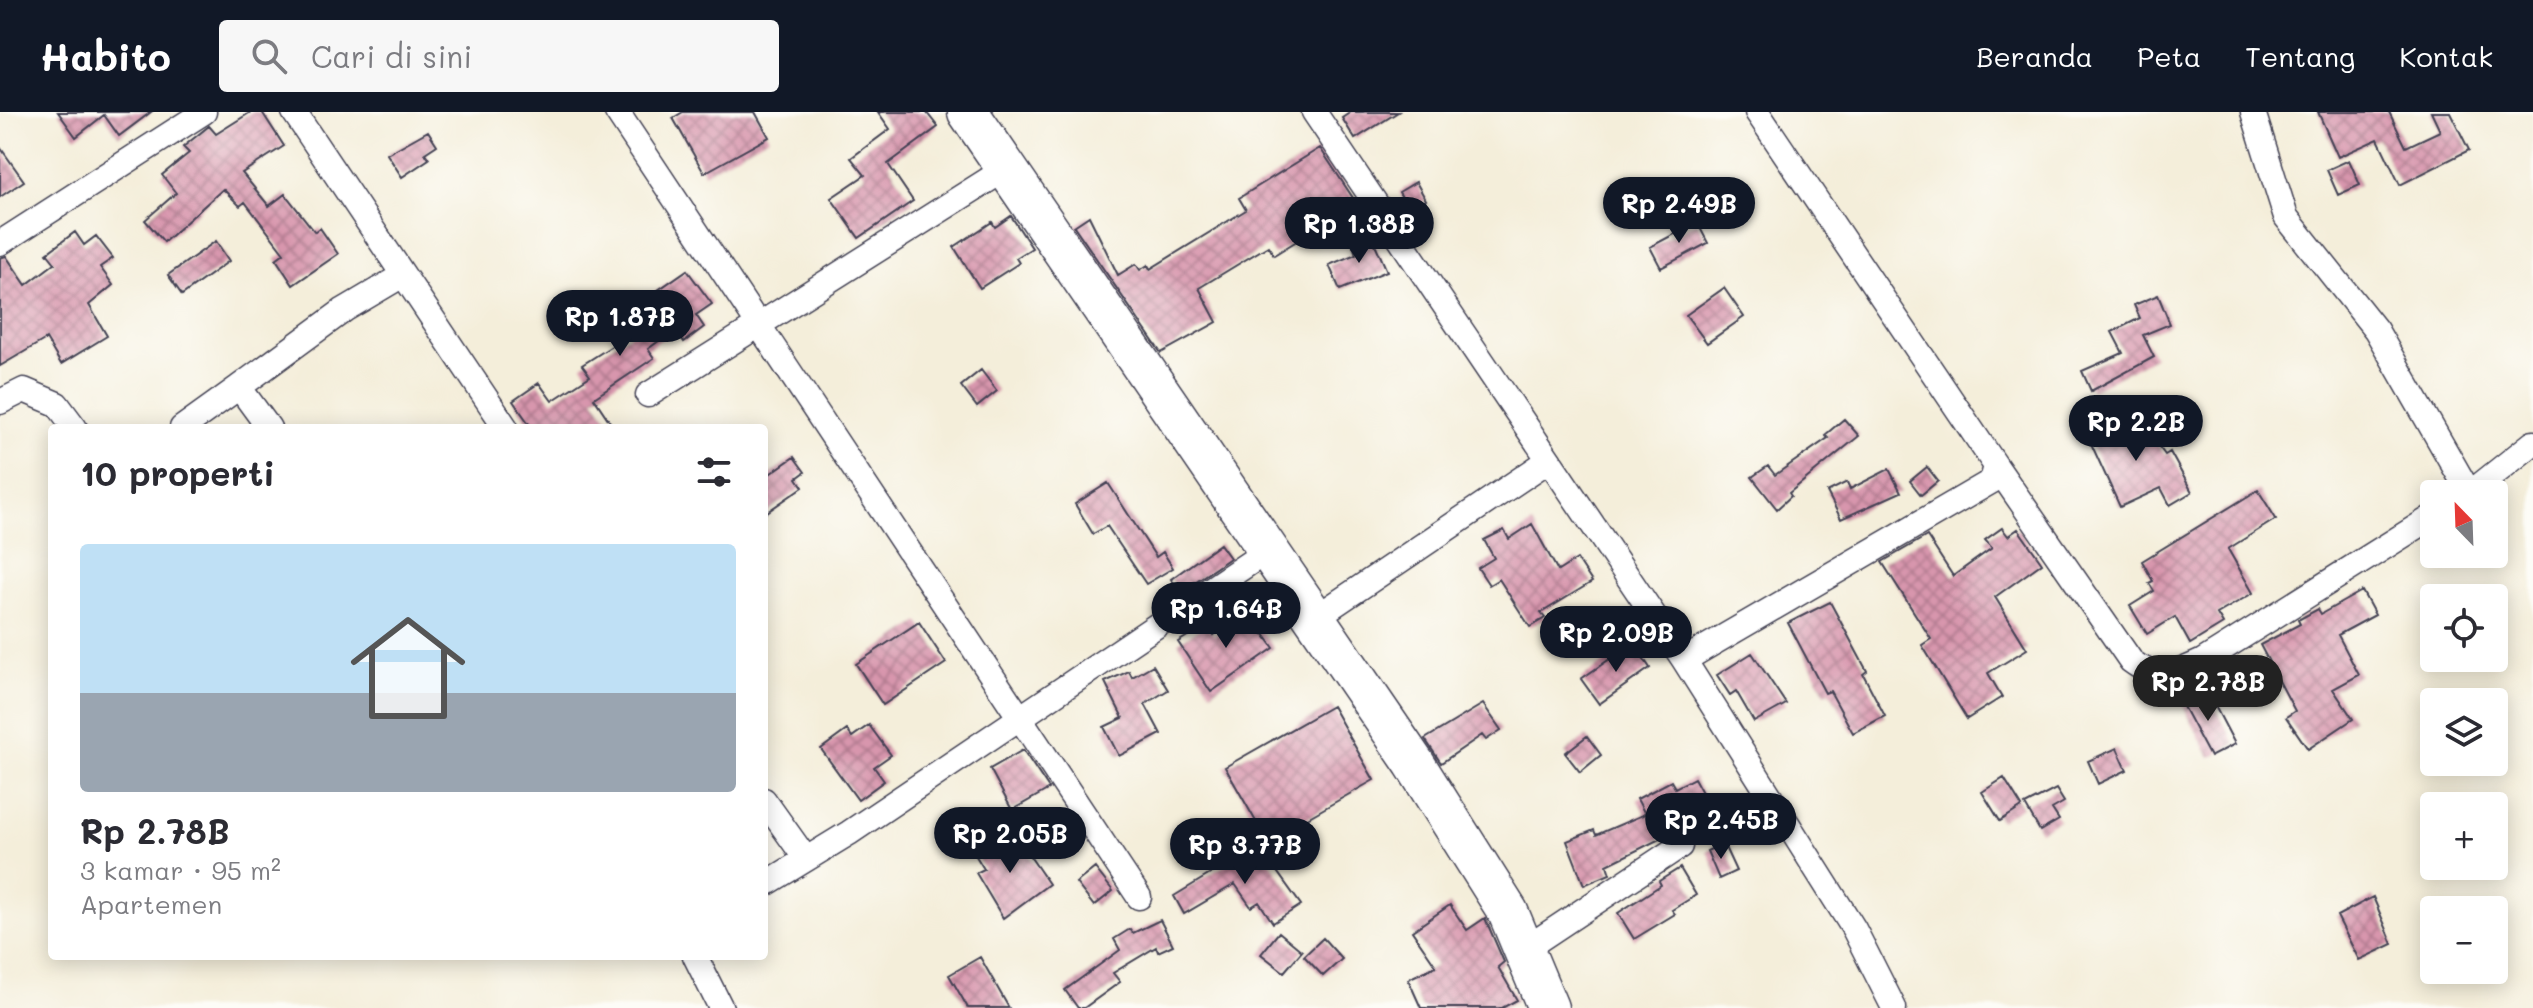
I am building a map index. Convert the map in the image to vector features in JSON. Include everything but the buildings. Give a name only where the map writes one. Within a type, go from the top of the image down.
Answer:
[{"type":"highway","points":[[968,112],[1270,549],[1483,872],[1525,949],[1548,1008]]},
{"type":"street","points":[[0,243],[204,112]]},
{"type":"street","points":[[294,112],[503,424]]},
{"type":"street","points":[[617,112],[1139,897]]},
{"type":"street","points":[[1314,112],[1684,660],[1854,929],[1894,1008]]},
{"type":"street","points":[[1757,112],[2131,661],[2148,674],[2174,674],[2203,661],[2420,525]]},
{"type":"street","points":[[2253,112],[2286,217],[2376,330],[2462,480]]},
{"type":"street","points":[[648,395],[1007,168]]},
{"type":"street","points":[[188,424],[344,310],[403,275]]},
{"type":"street","points":[[239,387],[266,424]]},
{"type":"street","points":[[0,402],[24,390],[57,404],[72,424]]},
{"type":"street","points":[[2487,480],[2533,443]]},
{"type":"street","points":[[1315,618],[1549,460]]},
{"type":"street","points":[[1684,660],[1992,481],[1996,466]]},
{"type":"street","points":[[768,883],[1020,718],[1270,549]]},
{"type":"street","points":[[768,806],[806,859]]},
{"type":"street","points":[[1525,949],[1680,846]]},
{"type":"street","points":[[697,960],[721,1008]]}]
